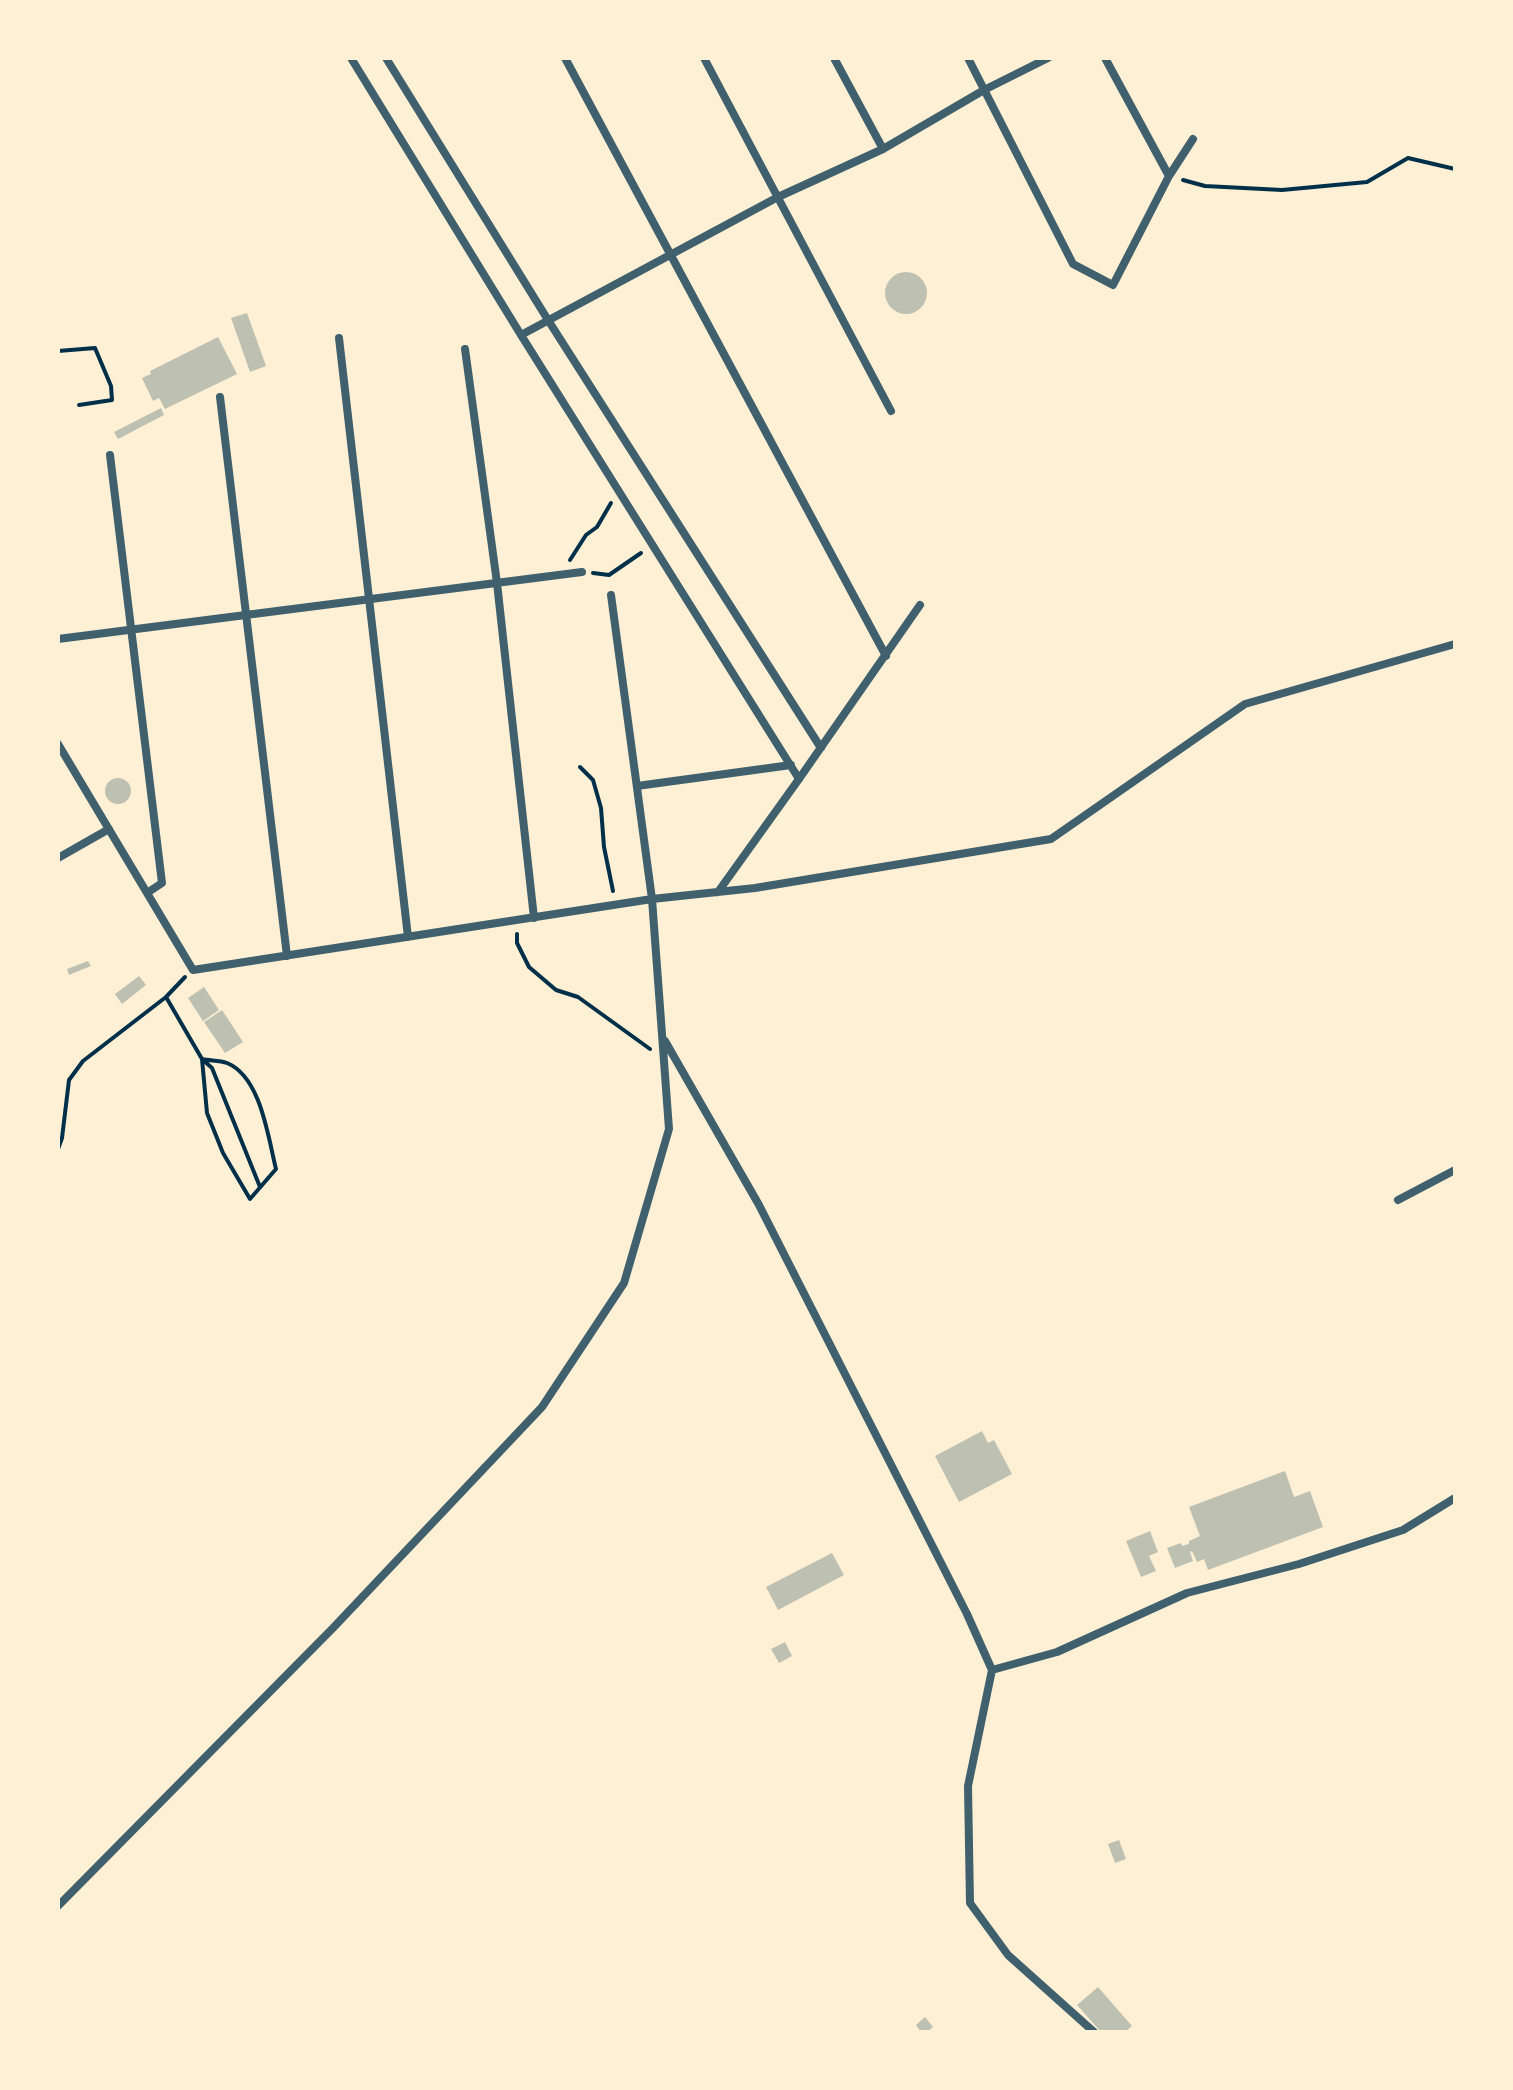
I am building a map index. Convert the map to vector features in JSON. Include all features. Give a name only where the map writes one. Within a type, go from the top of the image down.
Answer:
[{"type":"street","points":[[351,58],[799,779]]},
{"type":"street","points":[[386,58],[548,320],[821,748]]},
{"type":"street","points":[[565,58],[886,656]]},
{"type":"street","points":[[704,58],[891,411]]},
{"type":"street","points":[[834,58],[883,149]]},
{"type":"street","points":[[968,58],[1073,264],[1113,285],[1169,176],[1193,139]]},
{"type":"street","points":[[521,335],[778,197],[883,149],[984,90],[1048,58]]},
{"type":"street","points":[[1105,58],[1169,176]]},
{"type":"street","points":[[339,338],[408,937]]},
{"type":"street","points":[[465,349],[497,583],[534,918]]},
{"type":"street","points":[[220,397],[287,956]]},
{"type":"street","points":[[110,455],[162,883],[147,893]]},
{"type":"street","points":[[58,639],[582,572]]},
{"type":"street","points":[[58,1906],[333,1628],[542,1407],[624,1283],[669,1129],[652,899],[611,595]]},
{"type":"street","points":[[718,892],[920,605]]},
{"type":"street","points":[[58,744],[193,970],[652,899],[755,888],[1051,839],[1245,704],[1455,644]]},
{"type":"street","points":[[637,786],[791,765]]},
{"type":"street","points":[[58,858],[109,829]]},
{"type":"street","points":[[662,1037],[759,1205],[960,1600],[992,1670],[968,1786],[970,1903],[1008,1955],[1094,2032]]},
{"type":"street","points":[[1398,1200],[1455,1170]]},
{"type":"street","points":[[992,1670],[1057,1652],[1187,1593],[1299,1564],[1403,1530],[1455,1498]]},
{"type":"path","points":[[1169,176],[1205,186],[1282,190],[1367,182],[1408,158],[1455,169]]},
{"type":"path","points":[[58,351],[95,348],[111,386],[112,400],[79,405]]},
{"type":"path","points":[[565,574],[567,564],[586,535],[597,527],[618,490]]},
{"type":"path","points":[[582,572],[609,575],[652,545]]},
{"type":"path","points":[[580,767],[593,780],[601,808],[604,847],[612,876],[615,905]]},
{"type":"path","points":[[518,920],[517,943],[529,967],[556,990],[578,997],[664,1059]]},
{"type":"path","points":[[58,1149],[69,1080],[83,1061],[166,997],[193,970]]},
{"type":"path","points":[[166,997],[202,1059],[212,1068],[261,1188]]},
{"type":"path","points":[[202,1059],[226,1063],[242,1072],[260,1103],[276,1169],[250,1199],[223,1153],[207,1113],[202,1059]]},
{"type":"building","points":[[906,272],[921,278],[927,293],[921,308],[906,314],[891,308],[885,293],[891,278]]},
{"type":"building","points":[[247,313],[266,366],[250,372],[231,318]]},
{"type":"building","points":[[218,337],[237,374],[165,409],[159,398],[153,401],[142,378]]},
{"type":"building","points":[[161,408],[164,415],[118,439],[114,432]]},
{"type":"building","points":[[118,778],[128,781],[131,791],[128,801],[118,804],[108,801],[105,791],[108,781]]},
{"type":"building","points":[[88,961],[91,966],[69,975],[67,969]]},
{"type":"building","points":[[139,976],[146,985],[122,1004],[115,994]]},
{"type":"building","points":[[204,987],[219,1010],[203,1021],[188,998]]},
{"type":"building","points":[[222,1010],[243,1042],[225,1053],[204,1022]]},
{"type":"building","points":[[982,1431],[988,1443],[994,1440],[1012,1474],[959,1502],[935,1456]]},
{"type":"building","points":[[1285,1471],[1294,1497],[1310,1491],[1323,1527],[1208,1570],[1204,1559],[1197,1562],[1192,1551],[1193,1561],[1175,1568],[1167,1548],[1181,1543],[1182,1546],[1189,1544],[1189,1541],[1200,1536],[1189,1507]]},
{"type":"building","points":[[1150,1531],[1158,1552],[1149,1556],[1156,1571],[1141,1577],[1126,1541]]},
{"type":"building","points":[[832,1553],[844,1575],[778,1610],[766,1587]]},
{"type":"building","points":[[785,1642],[792,1656],[779,1663],[771,1649]]},
{"type":"building","points":[[1119,1840],[1126,1859],[1115,1863],[1108,1844]]},
{"type":"building","points":[[1098,1987],[1132,2026],[1125,2032],[1101,2032],[1077,2005]]},
{"type":"building","points":[[925,2017],[933,2027],[921,2032],[916,2025]]}]
